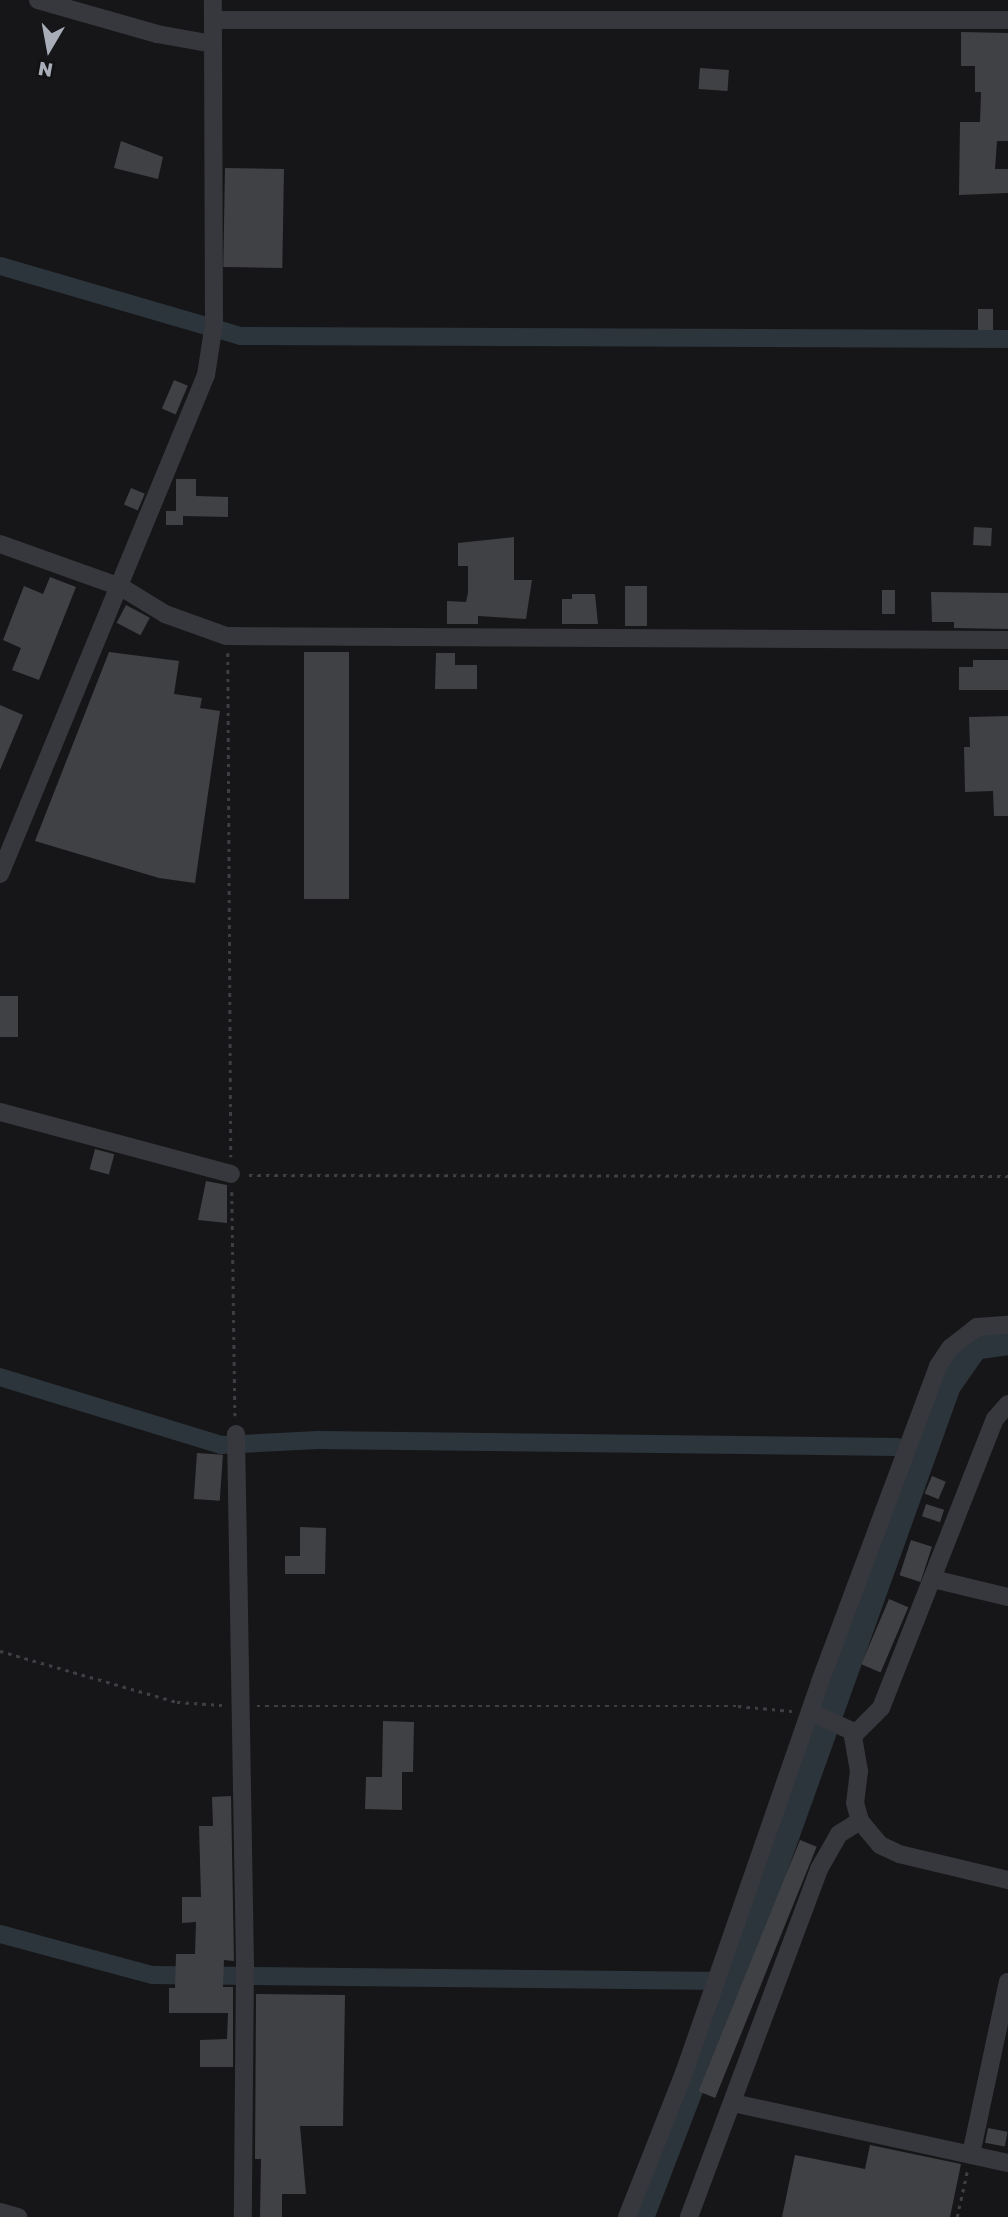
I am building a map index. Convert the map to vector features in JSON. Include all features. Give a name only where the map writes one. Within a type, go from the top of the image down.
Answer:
[{"type":"street","points":[[38,0],[158,34],[213,44]]},
{"type":"street","points":[[0,874],[121,587],[206,375],[214,324],[213,0]]},
{"type":"street","points":[[213,20],[1008,20]]},
{"type":"street","points":[[0,544],[121,587],[165,614],[226,636],[1008,640]]},
{"type":"street","points":[[0,1112],[231,1174]]},
{"type":"street","points":[[627,2217],[684,2073],[938,1366],[950,1348],[977,1327],[1008,1325]]},
{"type":"street","points":[[853,1736],[881,1708],[995,1419],[1008,1404]]},
{"type":"street","points":[[236,1434],[245,1964],[243,2217]]},
{"type":"street","points":[[933,1579],[1008,1597]]},
{"type":"street","points":[[813,1713],[837,1722],[853,1736],[859,1771],[855,1802],[860,1821],[880,1844],[899,1854],[1008,1880]]},
{"type":"street","points":[[689,2217],[819,1869],[839,1835],[860,1821]]},
{"type":"street","points":[[971,2154],[1008,1982]]},
{"type":"street","points":[[733,2102],[1008,2162]]},
{"type":"street","points":[[0,2212],[18,2217]]},
{"type":"path","points":[[226,636],[236,1434]]},
{"type":"path","points":[[231,1174],[1008,1176]]},
{"type":"path","points":[[0,1651],[177,1702],[239,1705],[738,1706],[813,1713]]},
{"type":"path","points":[[957,2217],[971,2154]]},
{"type":"building","points":[[961,32],[1008,33],[1008,141],[997,141],[995,169],[1008,169],[1008,193],[959,195],[960,122],[980,122],[981,92],[975,92],[975,66],[961,66]]},
{"type":"building","points":[[700,68],[729,70],[727,91],[699,89]]},
{"type":"building","points":[[121,141],[163,157],[158,179],[114,168]]},
{"type":"building","points":[[225,168],[284,169],[282,268],[223,267]]},
{"type":"building","points":[[978,309],[993,309],[993,330],[978,330]]},
{"type":"building","points":[[174,380],[188,386],[176,414],[162,409]]},
{"type":"building","points":[[176,479],[196,479],[196,496],[228,497],[228,517],[183,516],[183,525],[166,525],[166,511],[176,511]]},
{"type":"building","points":[[131,488],[145,494],[138,510],[124,505]]},
{"type":"building","points":[[974,527],[992,528],[991,546],[973,545]]},
{"type":"building","points":[[514,537],[514,580],[532,580],[526,619],[478,616],[478,624],[447,624],[447,601],[466,602],[468,593],[468,566],[458,566],[458,543]]},
{"type":"building","points":[[50,577],[76,587],[39,680],[12,670],[21,648],[3,640],[24,586],[43,594]]},
{"type":"building","points":[[625,586],[647,586],[647,626],[625,626]]},
{"type":"building","points":[[882,590],[895,590],[895,614],[882,614]]},
{"type":"building","points":[[931,592],[1008,593],[1008,629],[954,628],[954,622],[932,622]]},
{"type":"building","points":[[572,594],[595,594],[598,624],[562,624],[562,599],[572,599]]},
{"type":"building","points":[[126,605],[150,618],[140,635],[117,623]]},
{"type":"building","points":[[109,652],[179,661],[174,694],[202,698],[200,708],[220,711],[195,883],[159,878],[35,841]]},
{"type":"building","points":[[304,652],[349,652],[349,899],[304,899]]},
{"type":"building","points":[[436,653],[455,653],[455,665],[477,665],[477,689],[435,689]]},
{"type":"building","points":[[973,660],[1008,660],[1008,690],[959,690],[959,667],[973,667]]},
{"type":"building","points":[[0,705],[23,715],[0,770]]},
{"type":"building","points":[[1008,716],[1008,816],[994,816],[993,791],[965,792],[964,747],[970,747],[969,717]]},
{"type":"building","points":[[0,996],[18,996],[18,1037],[0,1037]]},
{"type":"building","points":[[95,1149],[114,1154],[109,1174],[90,1169]]},
{"type":"building","points":[[206,1181],[227,1185],[227,1223],[198,1220]]},
{"type":"building","points":[[197,1453],[223,1455],[220,1501],[194,1499]]},
{"type":"building","points":[[932,1476],[946,1482],[938,1499],[925,1493]]},
{"type":"building","points":[[926,1504],[944,1510],[940,1522],[922,1516]]},
{"type":"building","points":[[300,1527],[326,1528],[325,1574],[285,1574],[285,1556],[300,1556]]},
{"type":"building","points":[[911,1540],[932,1547],[920,1582],[900,1575]]},
{"type":"building","points":[[889,1599],[908,1607],[881,1673],[861,1664]]},
{"type":"building","points":[[383,1721],[414,1722],[413,1772],[402,1772],[402,1810],[365,1809],[366,1777],[382,1777]]},
{"type":"building","points":[[231,1796],[234,1961],[224,1960],[223,1987],[233,1987],[233,2067],[200,2067],[200,2040],[227,2039],[228,2013],[169,2013],[169,1988],[175,1988],[176,1954],[195,1954],[196,1922],[182,1923],[182,1897],[201,1897],[199,1826],[213,1826],[212,1797]]},
{"type":"building","points":[[800,1840],[817,1847],[715,2098],[698,2091]]},
{"type":"building","points":[[256,1994],[345,1995],[343,2126],[300,2126],[306,2194],[282,2194],[282,2217],[260,2217],[261,2159],[255,2159]]},
{"type":"building","points":[[988,2128],[1008,2132],[1005,2147],[985,2143]]},
{"type":"building","points":[[870,2145],[961,2164],[950,2217],[782,2217],[795,2155],[865,2169]]},
{"type":"waterway","points":[[0,266],[241,336],[1008,339]]},
{"type":"waterway","points":[[639,2217],[772,1870],[946,1385],[974,1345],[1008,1340]]},
{"type":"waterway","points":[[0,1377],[221,1445],[318,1440],[898,1447]]},
{"type":"waterway","points":[[0,1934],[152,1975],[727,1981]]}]
